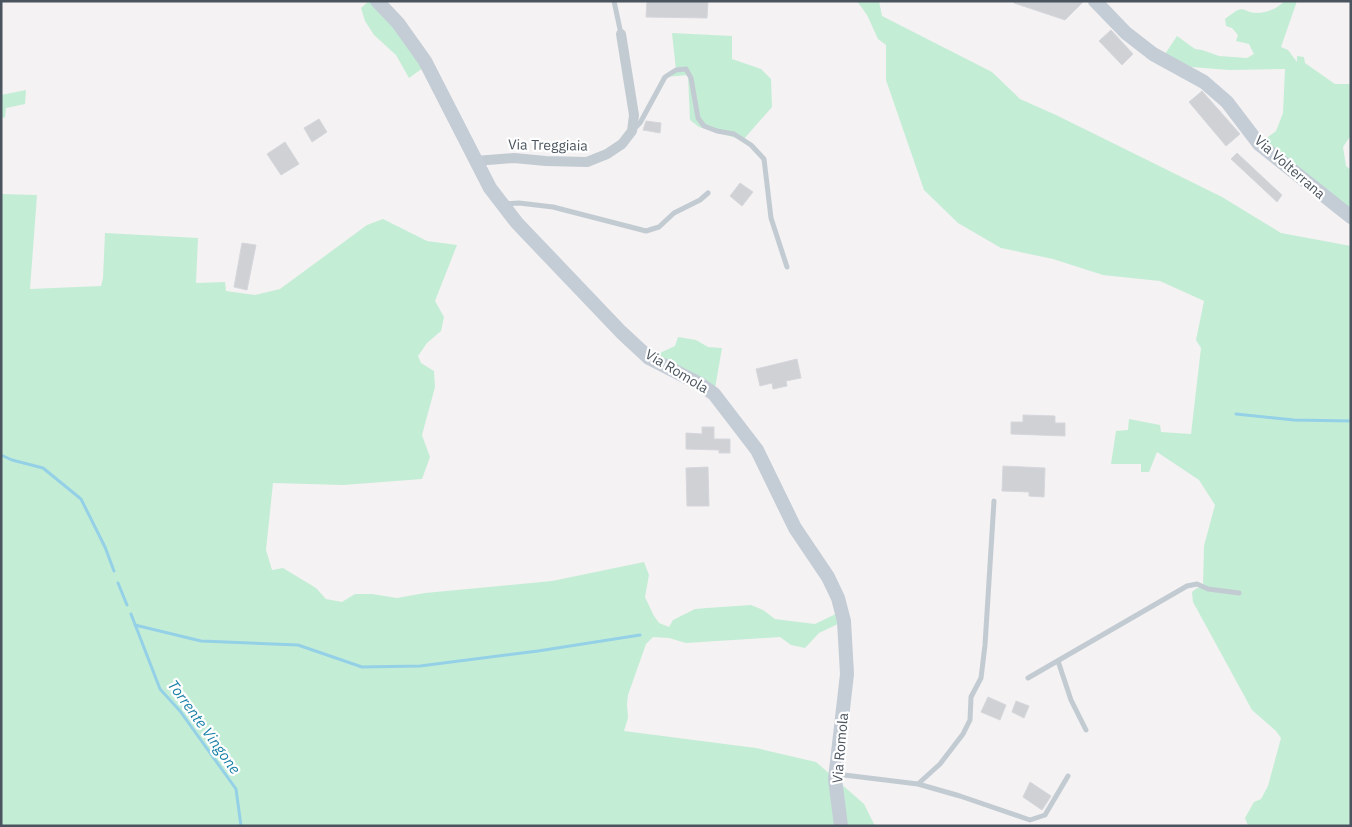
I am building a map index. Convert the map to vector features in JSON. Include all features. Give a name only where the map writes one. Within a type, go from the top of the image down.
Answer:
[{"type":"street","name":"Via Romola","points":[[377,1],[398,23],[425,61],[490,188],[517,223],[621,332],[649,358],[700,384],[714,394],[757,450],[795,528],[828,577],[838,598],[844,620],[847,674],[836,774],[840,826]]},
{"type":"street","name":"Via Volterrana","points":[[1095,1],[1126,33],[1153,54],[1204,82],[1227,102],[1259,144],[1351,217]]},
{"type":"street","points":[[621,34],[634,115],[632,131]]},
{"type":"street","name":"Via Treggiaia","points":[[475,161],[514,158],[587,162],[608,154],[622,144],[632,131]]},
{"type":"lane","points":[[614,1],[621,34]]},
{"type":"lane","points":[[632,131],[640,123],[665,77],[676,70],[686,69],[691,78],[698,118],[704,126],[734,134],[751,145],[764,159],[771,218],[787,268]]},
{"type":"lane","points":[[502,204],[519,203],[553,207],[646,231],[659,227],[674,213],[700,200],[708,193]]},
{"type":"lane","points":[[918,784],[940,764],[963,734],[970,720],[971,697],[981,678],[985,645],[994,502]]},
{"type":"lane","points":[[1028,678],[1187,586],[1197,584],[1208,589],[1239,593]]},
{"type":"lane","points":[[1058,662],[1070,700],[1086,730]]},
{"type":"lane","points":[[836,774],[918,784],[1030,820],[1045,815],[1068,776]]},
{"type":"green space","points":[[369,1],[377,1],[427,65],[409,78],[396,55],[374,35],[365,21],[361,8]]},
{"type":"green space","points":[[857,1],[879,1],[882,16],[992,72],[1020,99],[1222,197],[1281,233],[1351,246],[1351,826],[1248,826],[1245,818],[1254,802],[1261,799],[1268,786],[1281,738],[1276,731],[1252,710],[1193,602],[1192,592],[1197,588],[1203,588],[1204,546],[1215,505],[1199,480],[1157,452],[1149,472],[1141,472],[1141,464],[1111,464],[1116,431],[1128,430],[1129,419],[1160,425],[1161,432],[1191,434],[1201,348],[1196,340],[1204,301],[1160,281],[1103,275],[1053,259],[1001,248],[958,223],[924,190],[886,80],[886,45],[878,39],[867,15]]},
{"type":"green space","points":[[1284,1],[1297,1],[1281,47],[1288,50],[1297,62],[1297,56],[1304,57],[1305,63],[1335,84],[1351,84],[1351,135],[1343,147],[1346,166],[1351,170],[1351,217],[1259,144],[1276,131],[1283,113],[1285,69],[1229,70],[1191,67],[1165,54],[1177,36],[1195,49],[1219,56],[1247,58],[1254,54],[1249,44],[1236,41],[1238,35],[1232,28],[1226,26],[1225,19],[1240,9],[1259,13],[1277,7]]},
{"type":"green space","points":[[672,33],[732,36],[732,59],[761,69],[771,79],[772,107],[743,140],[699,127],[690,120],[688,75],[665,77],[676,70]]},
{"type":"green space","points":[[26,90],[25,104],[6,108],[5,117],[1,119],[1,95]]},
{"type":"green space","points":[[1,194],[37,195],[30,289],[101,286],[105,233],[198,238],[196,283],[225,282],[226,291],[255,295],[280,289],[367,225],[383,219],[427,241],[457,245],[435,301],[444,317],[441,331],[427,343],[418,356],[421,363],[434,371],[435,387],[422,435],[430,457],[422,479],[343,485],[273,483],[266,550],[272,570],[283,568],[316,588],[326,599],[342,602],[355,594],[372,594],[397,598],[425,593],[552,581],[644,562],[649,575],[645,597],[659,623],[669,627],[673,620],[695,609],[751,605],[763,610],[775,619],[815,624],[842,611],[844,621],[819,633],[805,648],[791,645],[780,637],[686,643],[669,638],[653,637],[646,644],[628,695],[628,718],[624,731],[756,748],[816,762],[864,804],[875,826],[1,826]]},
{"type":"green space","points":[[678,337],[696,340],[708,347],[722,348],[714,394],[649,358],[675,346]]},
{"type":"building","points":[[647,1],[708,1],[707,18],[646,17]]},
{"type":"building","points":[[1014,1],[1084,1],[1065,20],[1014,3]]},
{"type":"building","points":[[1111,30],[1133,54],[1122,65],[1099,41]]},
{"type":"building","points":[[1202,91],[1240,134],[1226,146],[1189,102]]},
{"type":"building","points":[[319,119],[327,132],[312,142],[304,128]]},
{"type":"building","points":[[646,121],[661,123],[660,133],[643,130]]},
{"type":"building","points":[[285,142],[299,164],[281,175],[267,154]]},
{"type":"building","points":[[1237,153],[1282,195],[1277,202],[1231,159]]},
{"type":"building","points":[[740,183],[753,192],[742,206],[730,196]]},
{"type":"building","points":[[242,243],[256,245],[247,290],[234,287]]},
{"type":"building","points":[[797,359],[801,378],[786,381],[787,386],[773,389],[772,383],[760,386],[756,369]]},
{"type":"building","points":[[1023,415],[1055,416],[1055,423],[1065,423],[1065,436],[1011,434],[1011,422],[1023,422]]},
{"type":"building","points":[[702,427],[714,427],[714,439],[730,439],[730,453],[719,453],[719,450],[686,449],[686,433],[702,434]]},
{"type":"building","points":[[1003,466],[1045,468],[1044,497],[1029,496],[1029,492],[1002,491]]},
{"type":"building","points":[[708,467],[709,506],[687,506],[686,468]]},
{"type":"building","points":[[988,697],[1006,705],[1000,720],[981,712]]},
{"type":"building","points":[[1016,701],[1029,706],[1024,718],[1012,712]]},
{"type":"building","points":[[1030,782],[1051,796],[1042,810],[1023,797]]},
{"type":"waterway","points":[[1236,414],[1294,420],[1351,421]]},
{"type":"waterway","name":"Torrente Vingone","points":[[1,455],[12,460],[43,468],[81,499],[105,547],[114,571]]},
{"type":"waterway","name":"Torrente Vingone","points":[[118,583],[127,605]]},
{"type":"waterway","name":"Torrente Vingone","points":[[131,614],[160,689],[180,711],[236,789],[241,826]]},
{"type":"waterway","points":[[135,625],[201,641],[298,645],[362,667],[420,666],[538,651],[640,635]]}]
